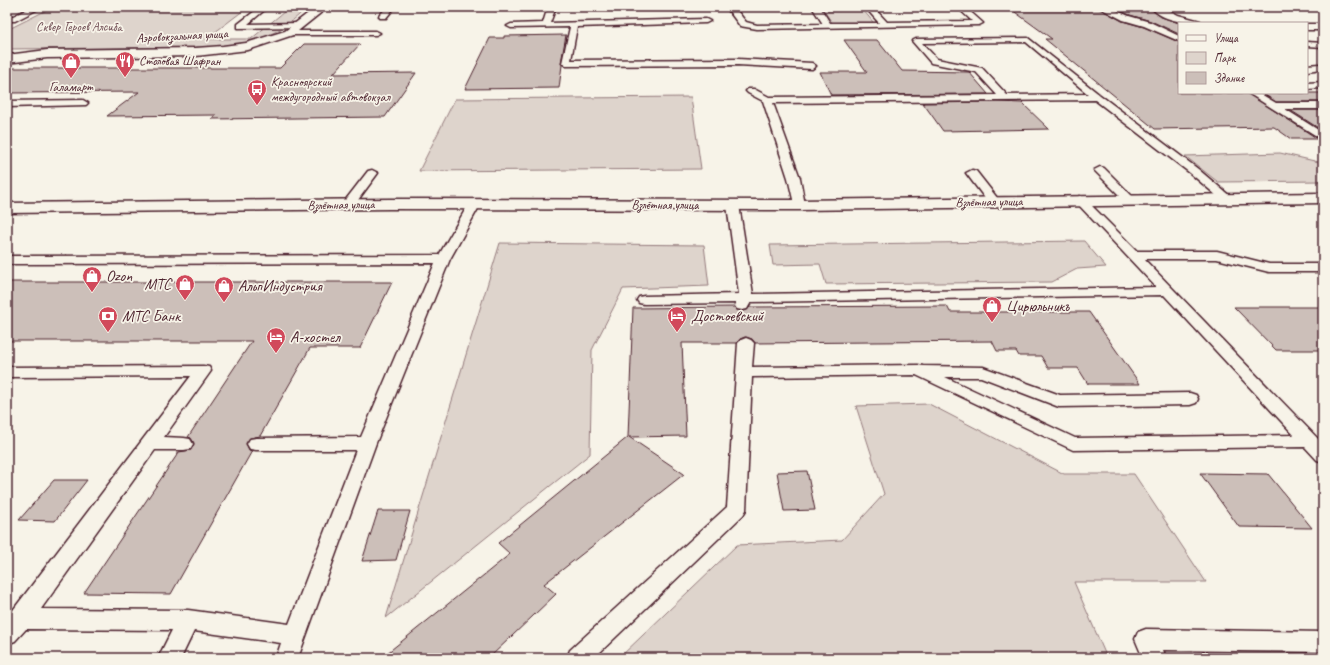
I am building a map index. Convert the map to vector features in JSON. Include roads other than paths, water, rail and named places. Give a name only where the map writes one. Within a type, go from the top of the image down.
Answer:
[{"type":"main road","name":"Аэровокзальная улица","points":[[7,59],[47,54],[203,52],[248,46],[289,33],[323,7]]},
{"type":"main road","points":[[1156,7],[1174,17],[1192,22]]},
{"type":"main road","points":[[1308,27],[1323,27]]},
{"type":"main road","name":"Взлётная улица","points":[[7,208],[348,205],[799,205],[1080,200],[1323,198]]},
{"type":"lane","points":[[7,19],[12,19],[38,7]]},
{"type":"lane","points":[[264,7],[241,26],[300,25]]},
{"type":"lane","points":[[383,16],[391,7]]},
{"type":"lane","points":[[546,25],[552,7]]},
{"type":"lane","points":[[730,7],[746,26],[979,23],[962,7]]},
{"type":"lane","points":[[816,7],[828,26]]},
{"type":"lane","points":[[869,7],[885,25]]},
{"type":"lane","points":[[1102,7],[1126,18],[1147,24],[1178,39]]},
{"type":"lane","points":[[511,26],[706,21]]},
{"type":"lane","points":[[574,24],[566,62],[738,62],[812,66]]},
{"type":"lane","points":[[289,33],[376,33]]},
{"type":"lane","points":[[1005,98],[979,70],[934,61],[916,41],[1028,40],[1097,97],[1194,171],[1228,199]]},
{"type":"lane","points":[[1308,44],[1323,45]]},
{"type":"lane","points":[[1308,68],[1318,68]]},
{"type":"lane","points":[[1308,86],[1323,85]]},
{"type":"lane","points":[[751,91],[767,100],[1097,97]]},
{"type":"lane","points":[[1255,94],[1320,134]]},
{"type":"lane","points":[[767,100],[794,178],[799,205]]},
{"type":"lane","points":[[7,104],[83,103]]},
{"type":"lane","points":[[1274,106],[1323,106]]},
{"type":"lane","points":[[1100,170],[1130,200]]},
{"type":"lane","points":[[348,205],[372,173]]},
{"type":"lane","points":[[972,173],[994,202]]},
{"type":"lane","points":[[1080,200],[1323,455]]},
{"type":"lane","points":[[287,658],[367,443],[443,259],[474,205]]},
{"type":"lane","points":[[733,205],[744,302]]},
{"type":"lane","points":[[1134,255],[1217,255],[1269,268],[1323,268]]},
{"type":"lane","points":[[7,260],[443,259]]},
{"type":"lane","points":[[644,300],[744,302],[1168,291]]},
{"type":"lane","points":[[578,658],[736,510],[746,343]]},
{"type":"lane","points":[[918,370],[1073,444],[1310,441]]},
{"type":"lane","points":[[744,372],[918,370],[983,372],[1059,401],[1190,399]]},
{"type":"lane","points":[[7,372],[203,371],[14,626]]},
{"type":"lane","points":[[150,443],[184,444]]},
{"type":"lane","points":[[256,444],[367,443]]},
{"type":"lane","points":[[14,626],[188,620],[296,635]]},
{"type":"lane","points":[[168,658],[188,620]]},
{"type":"lane","points":[[1155,658],[1146,639],[1323,642]]},
{"type":"place","name":"Столовая Шафран","points":[[125,78]]},
{"type":"place","name":"Галамарт","points":[[71,79]]},
{"type":"place","name":"Красноярский междугородный автовокзал","points":[[257,106]]},
{"type":"place","name":"Ozon","points":[[92,293]]},
{"type":"place","name":"МТС","points":[[185,301]]},
{"type":"place","name":"АльпИндустрия","points":[[224,303]]},
{"type":"place","name":"Цирюльникъ","points":[[992,323]]},
{"type":"place","name":"МТС Банк","points":[[108,333]]},
{"type":"place","name":"Достоевский","points":[[677,333]]},
{"type":"place","name":"А-хостел","points":[[276,354]]},
{"type":"park label","name":"Сквер Героев Алсиба","points":[[79,27]]}]
